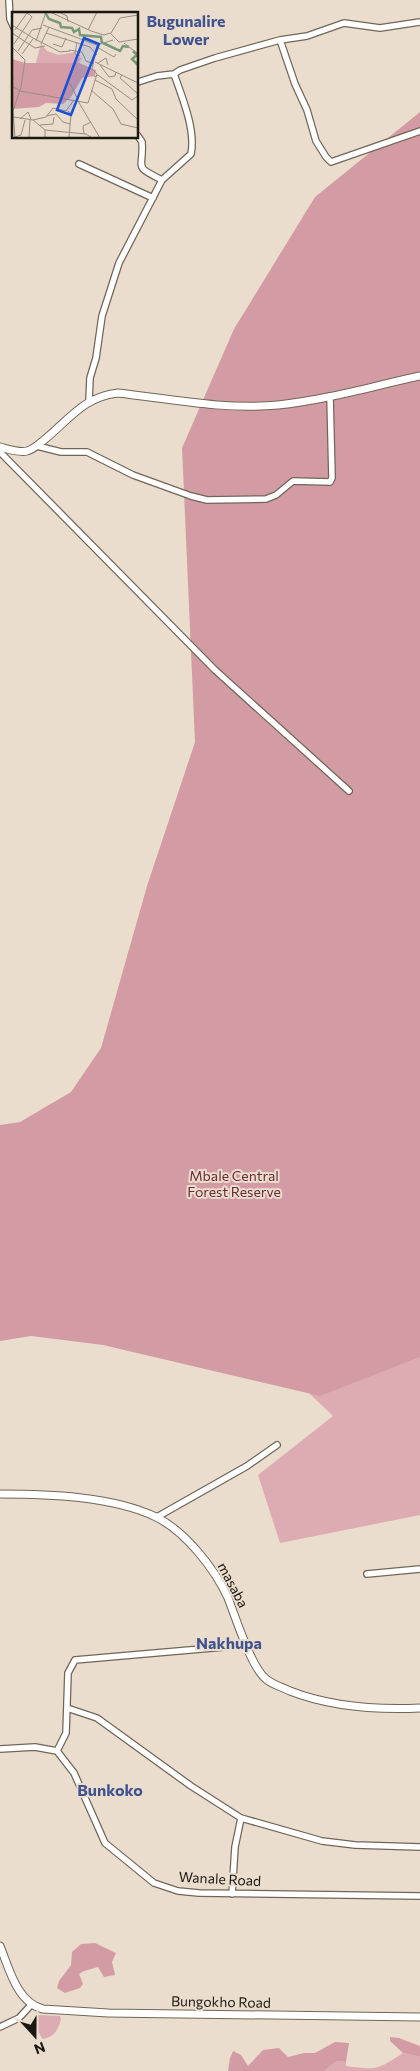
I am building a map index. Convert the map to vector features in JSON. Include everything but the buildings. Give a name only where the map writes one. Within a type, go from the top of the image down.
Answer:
[{"type":"street","points":[[9,0],[12,24]]},
{"type":"street","points":[[139,82],[157,76],[174,74],[180,70],[215,58],[280,40],[307,36],[344,23],[380,28],[420,22]]},
{"type":"street","points":[[280,40],[295,84],[307,110],[316,141],[331,162],[420,131]]},
{"type":"street","points":[[89,401],[90,378],[96,358],[102,316],[119,263],[162,180],[190,156],[192,150],[190,126],[174,74]]},
{"type":"street","points":[[139,138],[142,142],[140,166],[142,170],[162,180]]},
{"type":"street","points":[[79,164],[153,198]]},
{"type":"street","points":[[0,447],[27,451],[37,446],[89,401],[118,393],[218,405],[277,405],[330,396],[420,376]]},
{"type":"street","points":[[37,446],[61,452],[88,452],[133,475],[207,500],[266,499],[276,495],[293,481],[330,482],[332,478],[330,396]]},
{"type":"street","points":[[0,452],[215,670],[349,791]]},
{"type":"street","points":[[157,1517],[247,1466],[277,1445]]},
{"type":"street","name":"masaba","points":[[0,1494],[103,1501],[157,1517],[186,1540],[215,1574],[225,1592],[258,1670],[264,1678],[271,1683],[301,1695],[338,1704],[389,1709],[420,1708]]},
{"type":"street","points":[[367,1574],[420,1569]]},
{"type":"street","points":[[0,1749],[35,1747],[57,1751],[66,1733],[68,1673],[75,1660],[247,1645]]},
{"type":"street","points":[[67,1708],[97,1718],[191,1786],[241,1818],[322,1841],[355,1845],[420,1847]]},
{"type":"street","name":"Wanale Road","points":[[57,1751],[71,1768],[102,1838],[112,1849],[154,1883],[178,1891],[232,1894],[420,1896]]},
{"type":"street","points":[[232,1894],[236,1847],[241,1818]]},
{"type":"street","points":[[0,1946],[3,1959],[28,2002],[19,2018],[0,2027]]},
{"type":"street","name":"Bungokho Road","points":[[28,2002],[43,2009],[108,2013],[420,2017]]},
{"type":"shaded area","points":[[420,1264],[420,1515],[280,1543],[258,1475],[333,1416],[243,1330]]},
{"type":"shaded area","points":[[36,2016],[60,2016],[61,2019],[55,2032],[43,2039],[38,2031],[36,2022]]},
{"type":"shaded area","points":[[403,2053],[420,2057],[420,2071],[324,2071],[337,2061],[346,2062],[346,2066],[364,2068],[382,2066]]},
{"type":"green space","name":"Mbale Central Forest Reserve","points":[[420,112],[420,1357],[320,1396],[103,1345],[31,1336],[0,1341],[0,1125],[20,1122],[71,1092],[101,1048],[147,886],[195,742],[182,448],[234,329],[315,197]]},
{"type":"green space","points":[[95,1943],[116,1953],[112,1962],[115,1975],[104,1977],[98,1967],[79,1974],[83,1984],[80,1988],[65,1993],[57,1988],[59,1981],[71,1965],[72,1952],[81,1944]]},
{"type":"green space","points":[[390,2037],[399,2038],[420,2046],[420,2057],[403,2053],[390,2041]]},
{"type":"green space","points":[[335,2042],[349,2043],[346,2062],[337,2061],[324,2071],[228,2071],[233,2051],[241,2055],[248,2066],[263,2050],[279,2048],[288,2057],[304,2053],[315,2053]]},
{"type":"district","name":"Bugunalire Lower","points":[[186,30]]},
{"type":"district","name":"Nakhupa","points":[[229,1643]]},
{"type":"district","name":"Bunkoko","points":[[110,1790]]}]
